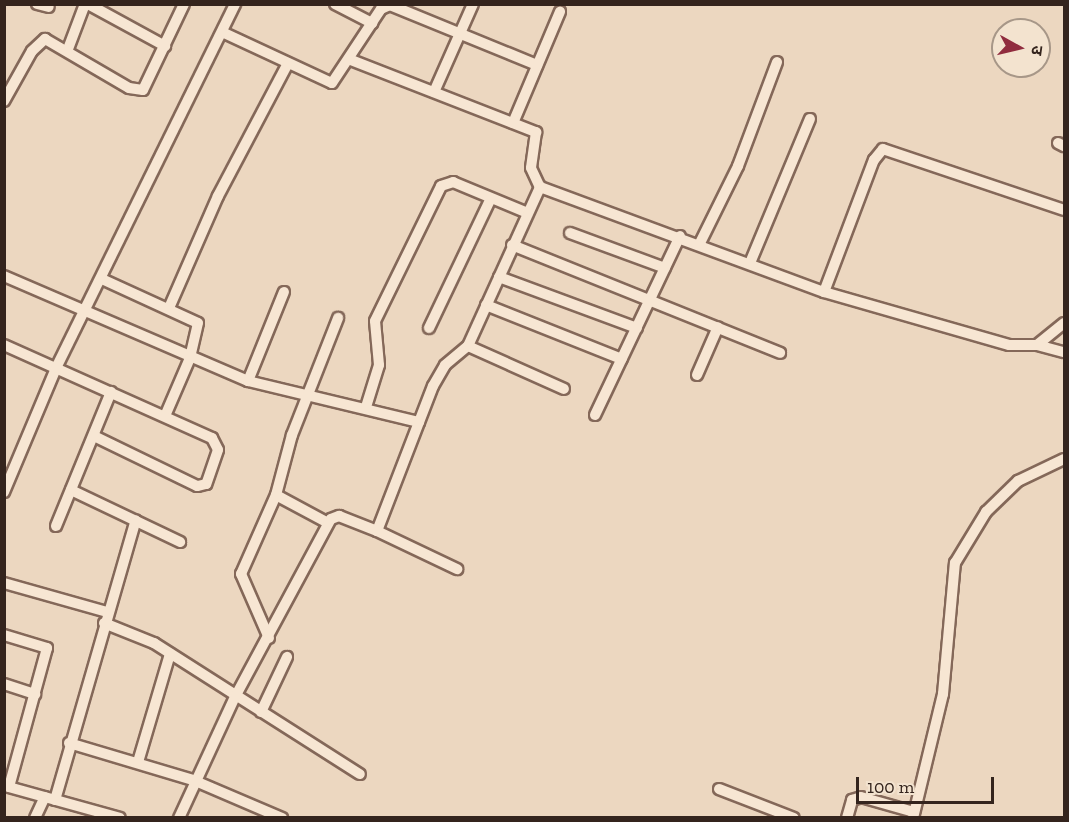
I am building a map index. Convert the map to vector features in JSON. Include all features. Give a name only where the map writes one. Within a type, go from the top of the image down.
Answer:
[{"type":"street","points":[[37,4],[49,7]]},
{"type":"street","points":[[68,49],[87,4],[165,46]]},
{"type":"street","points":[[4,100],[41,41],[52,39],[140,91],[165,46],[184,4]]},
{"type":"street","points":[[4,492],[56,368],[104,280],[235,4]]},
{"type":"street","points":[[334,4],[372,23]]},
{"type":"street","points":[[434,92],[473,4]]},
{"type":"street","points":[[222,32],[332,83],[351,60],[372,23],[390,5],[537,65]]},
{"type":"street","points":[[513,123],[561,12]]},
{"type":"street","points":[[351,60],[537,134],[531,168],[540,187],[700,243],[824,292],[1009,345],[1037,345],[1065,352]]},
{"type":"street","points":[[700,243],[738,166],[777,62]]},
{"type":"street","points":[[169,308],[218,196],[288,63]]},
{"type":"street","points":[[750,263],[810,119]]},
{"type":"street","points":[[824,292],[877,153],[883,149],[1065,210]]},
{"type":"street","points":[[366,407],[379,365],[375,321],[441,186],[453,182],[490,200],[525,212]]},
{"type":"street","points":[[377,531],[439,374],[468,346],[525,212],[540,187]]},
{"type":"street","points":[[429,328],[490,200]]},
{"type":"street","points":[[570,233],[665,268]]},
{"type":"street","points":[[595,415],[680,236]]},
{"type":"street","points":[[512,245],[650,298],[780,354]]},
{"type":"street","points":[[4,276],[248,381],[307,392],[419,422]]},
{"type":"street","points":[[499,277],[637,328]]},
{"type":"street","points":[[104,280],[198,322],[190,358],[165,416]]},
{"type":"street","points":[[248,381],[284,292]]},
{"type":"street","points":[[486,305],[622,359]]},
{"type":"street","points":[[269,638],[241,574],[276,495],[307,392],[338,318]]},
{"type":"street","points":[[1037,345],[1065,323]]},
{"type":"street","points":[[697,375],[718,327]]},
{"type":"street","points":[[4,345],[216,441],[218,450],[202,486],[94,436]]},
{"type":"street","points":[[468,346],[564,389]]},
{"type":"street","points":[[56,526],[111,392]]},
{"type":"street","points":[[847,818],[855,797],[914,815],[943,694],[955,564],[987,512],[1018,482],[1065,459]]},
{"type":"street","points":[[71,490],[180,542]]},
{"type":"street","points":[[276,495],[328,523]]},
{"type":"street","points":[[179,818],[193,780],[328,523],[339,516],[377,531],[457,569]]},
{"type":"street","points":[[34,818],[50,799],[136,520]]},
{"type":"street","points":[[4,584],[106,618],[170,654],[360,774]]},
{"type":"street","points":[[4,635],[47,648],[7,786],[50,799],[80,813],[120,818]]},
{"type":"street","points":[[138,762],[170,654]]},
{"type":"street","points":[[261,712],[287,657]]},
{"type":"street","points":[[4,684],[35,694]]},
{"type":"street","points":[[69,743],[193,780],[282,818]]},
{"type":"street","points":[[719,789],[794,818]]}]
